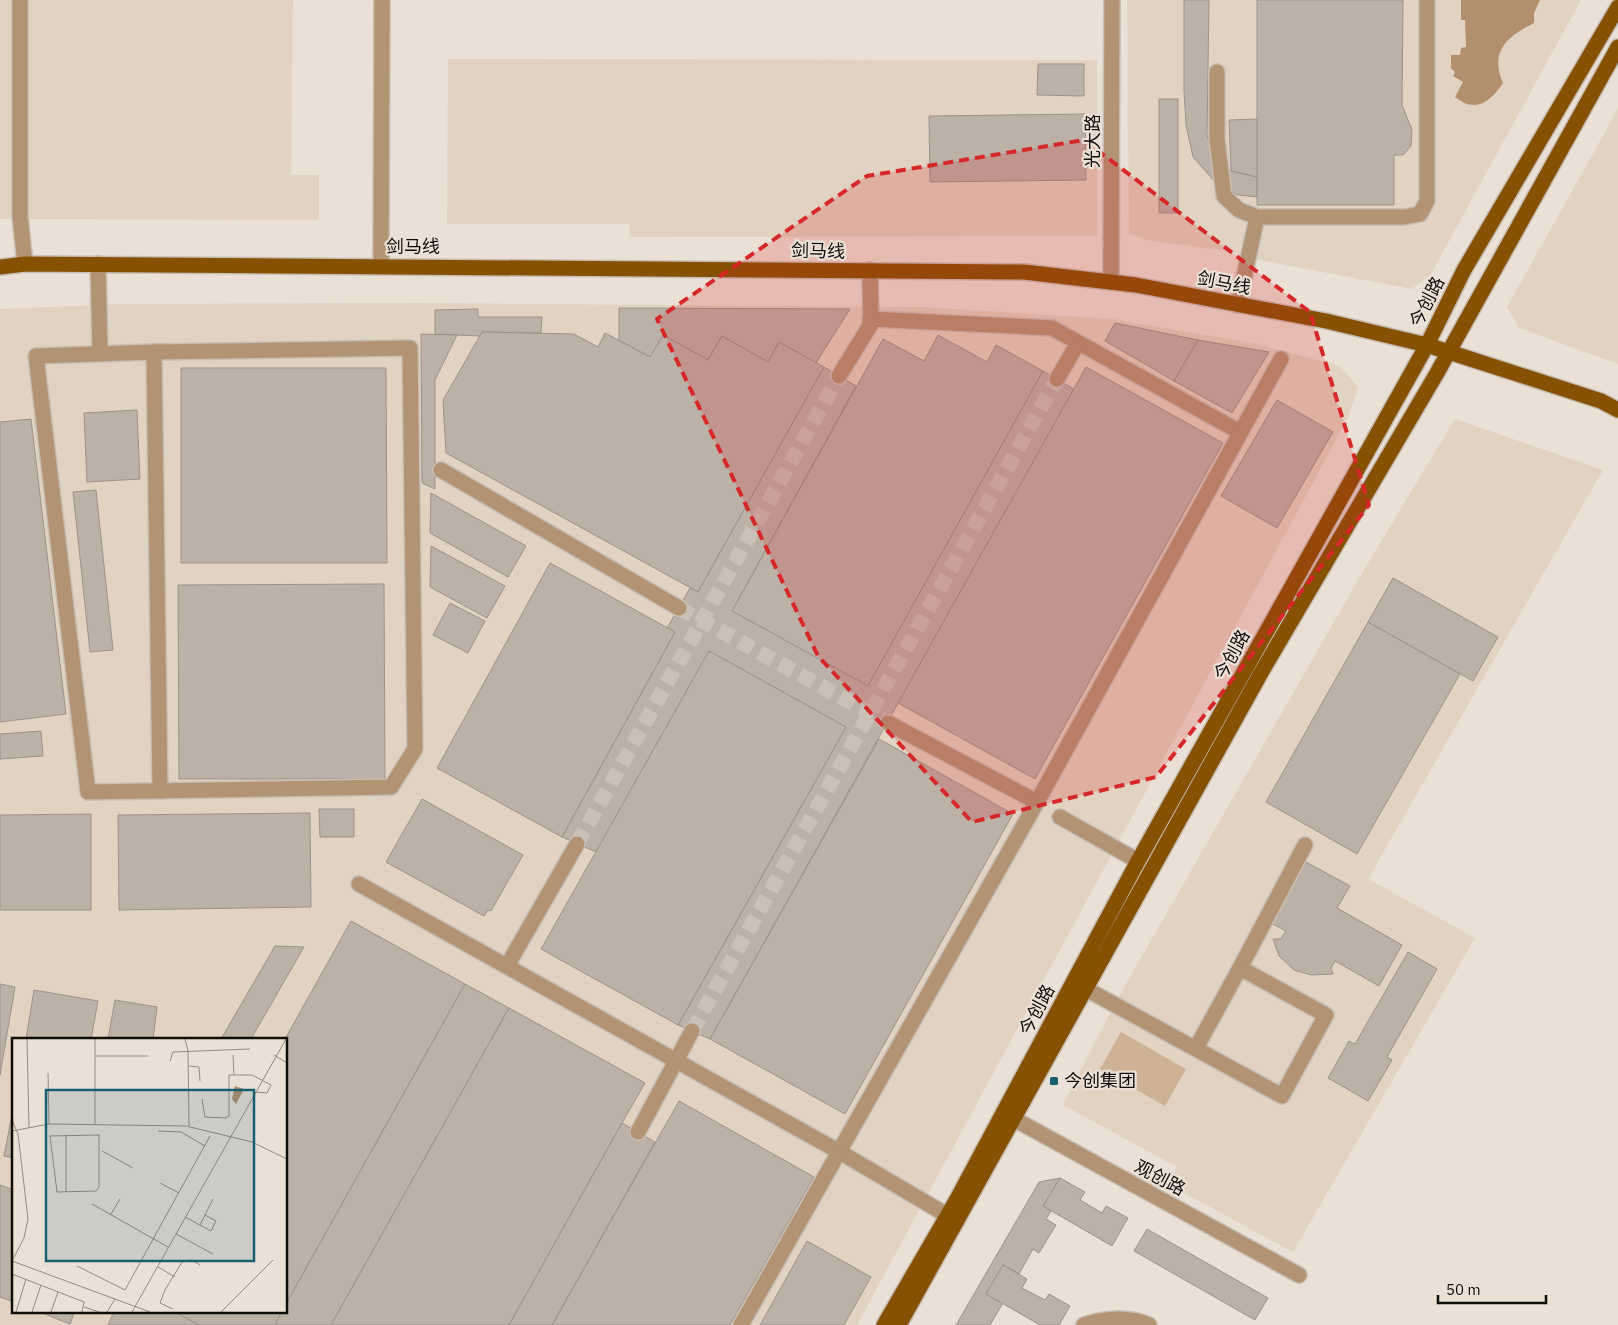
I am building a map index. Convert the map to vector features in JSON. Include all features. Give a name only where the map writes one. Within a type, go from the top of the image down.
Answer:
[{"type":"main road","name":"今创路","points":[[899,1325],[952,1218],[1008,1116],[1138,861],[1427,345],[1464,270],[1617,12]]},
{"type":"main road","name":"今创路","points":[[1008,1116],[1086,989],[1262,671],[1448,353],[1618,47]]},
{"type":"main road","name":"剑马线","points":[[0,267],[25,264],[98,264],[1024,272],[1111,282],[1326,321],[1427,345],[1601,401],[1618,410]]},
{"type":"main road","name":"今创路","points":[[884,1325],[952,1218]]},
{"type":"street","points":[[20,0],[20,216],[25,264]]},
{"type":"street","points":[[381,266],[382,0]]},
{"type":"street","name":"光大路","points":[[1111,282],[1112,0]]},
{"type":"street","points":[[1217,72],[1217,139],[1224,196],[1239,210],[1257,217],[1404,217],[1420,214],[1427,201],[1427,0]]},
{"type":"street","points":[[1238,305],[1257,217]]},
{"type":"street","points":[[98,264],[100,354]]},
{"type":"street","points":[[839,376],[871,324],[870,270]]},
{"type":"street","points":[[870,319],[1052,328],[1240,432]]},
{"type":"street","points":[[1057,379],[1078,343]]},
{"type":"street","points":[[410,348],[415,749],[391,787],[88,792],[36,356],[154,352],[410,348]]},
{"type":"street","points":[[154,352],[160,791]]},
{"type":"street","points":[[741,1325],[1037,802],[1281,359]]},
{"type":"street","points":[[441,470],[679,608]]},
{"type":"street","points":[[888,723],[1037,802]]},
{"type":"street","points":[[1060,817],[1138,861]]},
{"type":"street","points":[[507,966],[578,844]]},
{"type":"street","points":[[1196,1048],[1305,845]]},
{"type":"street","points":[[359,884],[838,1151],[952,1218]]},
{"type":"street","points":[[1086,989],[1282,1096],[1326,1015],[1240,968]]},
{"type":"street","points":[[638,1132],[692,1031]]},
{"type":"street","name":"观创路","points":[[1008,1116],[1299,1275]]},
{"type":"street","points":[[1084,1325],[1109,1318],[1138,1320],[1149,1325]]},
{"type":"highlighted area","points":[[1084,140],[1310,312],[1369,505],[1156,777],[972,822],[818,656],[657,319],[867,176]]},
{"type":"shaded area","points":[[0,0],[293,0],[291,175],[319,175],[319,220],[0,219]]},
{"type":"shaded area","points":[[1127,0],[1581,0],[1431,274],[1412,289],[1259,260],[1221,250],[1151,241],[1129,234]]},
{"type":"shaded area","points":[[1461,0],[1540,0],[1534,13],[1534,23],[1509,39],[1500,53],[1498,62],[1499,72],[1503,83],[1488,100],[1476,105],[1470,105],[1455,97],[1463,82],[1453,76],[1455,72],[1451,68],[1451,55],[1460,55],[1461,48],[1466,47],[1465,20],[1461,20]]},
{"type":"shaded area","points":[[448,59],[1097,60],[1097,236],[630,237],[629,224],[447,224]]},
{"type":"shaded area","points":[[1618,109],[1618,364],[1519,328],[1507,307]]},
{"type":"shaded area","points":[[421,303],[922,307],[1113,319],[1257,344],[1340,366],[1358,387],[1348,418],[857,1325],[0,1325],[0,309],[124,304]]},
{"type":"shaded area","points":[[1455,419],[1603,470],[1368,879],[1475,938],[1293,1252],[1169,1185],[1177,1167],[1063,1105],[1115,1003],[1365,568]]},
{"type":"shaded area","points":[[1121,1032],[1186,1069],[1165,1106],[1100,1069]]},
{"type":"building","points":[[1184,0],[1209,0],[1207,135],[1213,152],[1231,171],[1257,177],[1257,197],[1238,195],[1216,183],[1193,157],[1186,125]]},
{"type":"building","points":[[1257,0],[1403,0],[1402,105],[1412,130],[1411,146],[1403,155],[1394,155],[1394,205],[1257,205]]},
{"type":"building","points":[[1038,64],[1084,64],[1084,96],[1037,95]]},
{"type":"building","points":[[1159,99],[1178,99],[1178,213],[1159,213]]},
{"type":"building","points":[[1085,114],[1086,180],[930,182],[929,116]]},
{"type":"building","points":[[1257,119],[1257,177],[1231,171],[1229,120]]},
{"type":"building","points":[[619,308],[850,309],[816,363],[779,342],[768,362],[722,336],[708,360],[663,335],[650,357],[619,340]]},
{"type":"building","points":[[478,309],[478,317],[542,317],[541,333],[482,332],[480,336],[435,334],[435,310]]},
{"type":"building","points":[[1115,323],[1198,340],[1174,381],[1105,341]]},
{"type":"building","points":[[482,332],[574,334],[598,347],[605,333],[650,357],[663,335],[708,360],[722,336],[768,362],[779,342],[824,367],[698,592],[446,453],[443,400]]},
{"type":"building","points":[[421,334],[457,335],[435,380],[435,489],[422,483]]},
{"type":"building","points":[[938,335],[987,362],[996,345],[1043,371],[868,686],[732,611],[883,339],[924,361]]},
{"type":"building","points":[[1198,340],[1269,352],[1232,413],[1174,381]]},
{"type":"building","points":[[824,367],[856,386],[732,611],[868,686],[1043,371],[1074,389],[710,1039],[678,1025],[846,727],[709,651],[596,852],[562,837],[675,632],[667,628],[690,588],[698,592]]},
{"type":"building","points":[[1086,367],[1223,443],[1035,779],[898,703]]},
{"type":"building","points":[[181,368],[386,368],[387,563],[181,563]]},
{"type":"building","points":[[1277,400],[1333,432],[1277,528],[1221,496]]},
{"type":"building","points":[[137,410],[140,479],[87,482],[84,413]]},
{"type":"building","points":[[31,419],[66,714],[0,722],[0,422]]},
{"type":"building","points":[[96,490],[113,650],[90,652],[73,492]]},
{"type":"building","points":[[431,493],[526,546],[508,577],[430,533]]},
{"type":"building","points":[[431,546],[505,586],[487,618],[430,587]]},
{"type":"building","points":[[550,563],[675,632],[562,837],[437,768]]},
{"type":"building","points":[[1393,578],[1498,637],[1473,681],[1368,622]]},
{"type":"building","points":[[384,584],[385,779],[179,779],[178,585]]},
{"type":"building","points":[[450,603],[485,621],[468,653],[433,635]]},
{"type":"building","points":[[1368,622],[1460,674],[1357,854],[1266,802]]},
{"type":"building","points":[[709,651],[846,727],[678,1025],[541,949]]},
{"type":"building","points":[[41,731],[43,756],[0,759],[0,734]]},
{"type":"building","points":[[879,739],[1013,814],[845,1114],[710,1039]]},
{"type":"building","points":[[422,799],[523,855],[491,911],[488,910],[484,916],[386,862]]},
{"type":"building","points":[[319,809],[354,809],[354,837],[320,837]]},
{"type":"building","points":[[310,813],[311,907],[119,910],[118,815]]},
{"type":"building","points":[[91,814],[91,910],[0,910],[0,815]]},
{"type":"building","points":[[1306,862],[1350,886],[1337,908],[1402,945],[1379,986],[1335,961],[1331,968],[1333,974],[1311,975],[1294,970],[1279,956],[1273,939],[1281,939],[1286,931],[1271,923]]},
{"type":"building","points":[[351,921],[465,984],[288,1300],[288,1038],[286,1038]]},
{"type":"building","points":[[275,946],[304,947],[252,1038],[222,1038]]},
{"type":"building","points":[[1408,952],[1437,969],[1387,1057],[1392,1060],[1368,1101],[1328,1078],[1349,1041],[1355,1044]]},
{"type":"building","points":[[0,984],[15,987],[0,1075]]},
{"type":"building","points":[[465,984],[509,1008],[331,1325],[275,1325],[282,1312],[288,1312],[288,1300]]},
{"type":"building","points":[[34,990],[98,1001],[91,1038],[26,1038]]},
{"type":"building","points":[[115,1000],[157,1007],[153,1038],[108,1038]]},
{"type":"building","points":[[509,1008],[645,1083],[509,1325],[331,1325]]},
{"type":"building","points":[[679,1101],[814,1177],[730,1325],[552,1325]]},
{"type":"building","points":[[12,1114],[12,1158],[4,1156]]},
{"type":"building","points":[[622,1123],[655,1142],[552,1325],[509,1325]]},
{"type":"building","points":[[1060,1178],[1085,1192],[1080,1200],[1102,1213],[1106,1206],[1128,1218],[1112,1246],[1043,1206]]},
{"type":"building","points":[[1060,1178],[1043,1206],[1051,1211],[1046,1219],[1056,1225],[1039,1253],[1033,1249],[1019,1274],[1003,1265],[986,1294],[1003,1303],[990,1325],[956,1325],[1039,1182]]},
{"type":"building","points":[[0,1185],[12,1189],[12,1301],[0,1297]]},
{"type":"building","points":[[1147,1229],[1268,1298],[1255,1320],[1134,1251]]},
{"type":"building","points":[[807,1241],[871,1277],[844,1325],[760,1325]]},
{"type":"building","points":[[1003,1265],[1027,1279],[1022,1288],[1045,1300],[1049,1294],[1070,1306],[1059,1325],[1040,1325],[986,1294]]},
{"type":"building","points":[[40,1312],[75,1312],[70,1324]]},
{"type":"building","points":[[114,1312],[176,1312],[199,1325],[108,1325]]},
{"type":"building","points":[[176,1312],[282,1312],[275,1325],[199,1325]]},
{"type":"tunnel","points":[[577,844],[839,376]]},
{"type":"tunnel","points":[[692,1031],[1057,379]]},
{"type":"tunnel","points":[[679,608],[888,723]]},
{"type":"place","name":"今创集团","points":[[1054,1081]]}]
